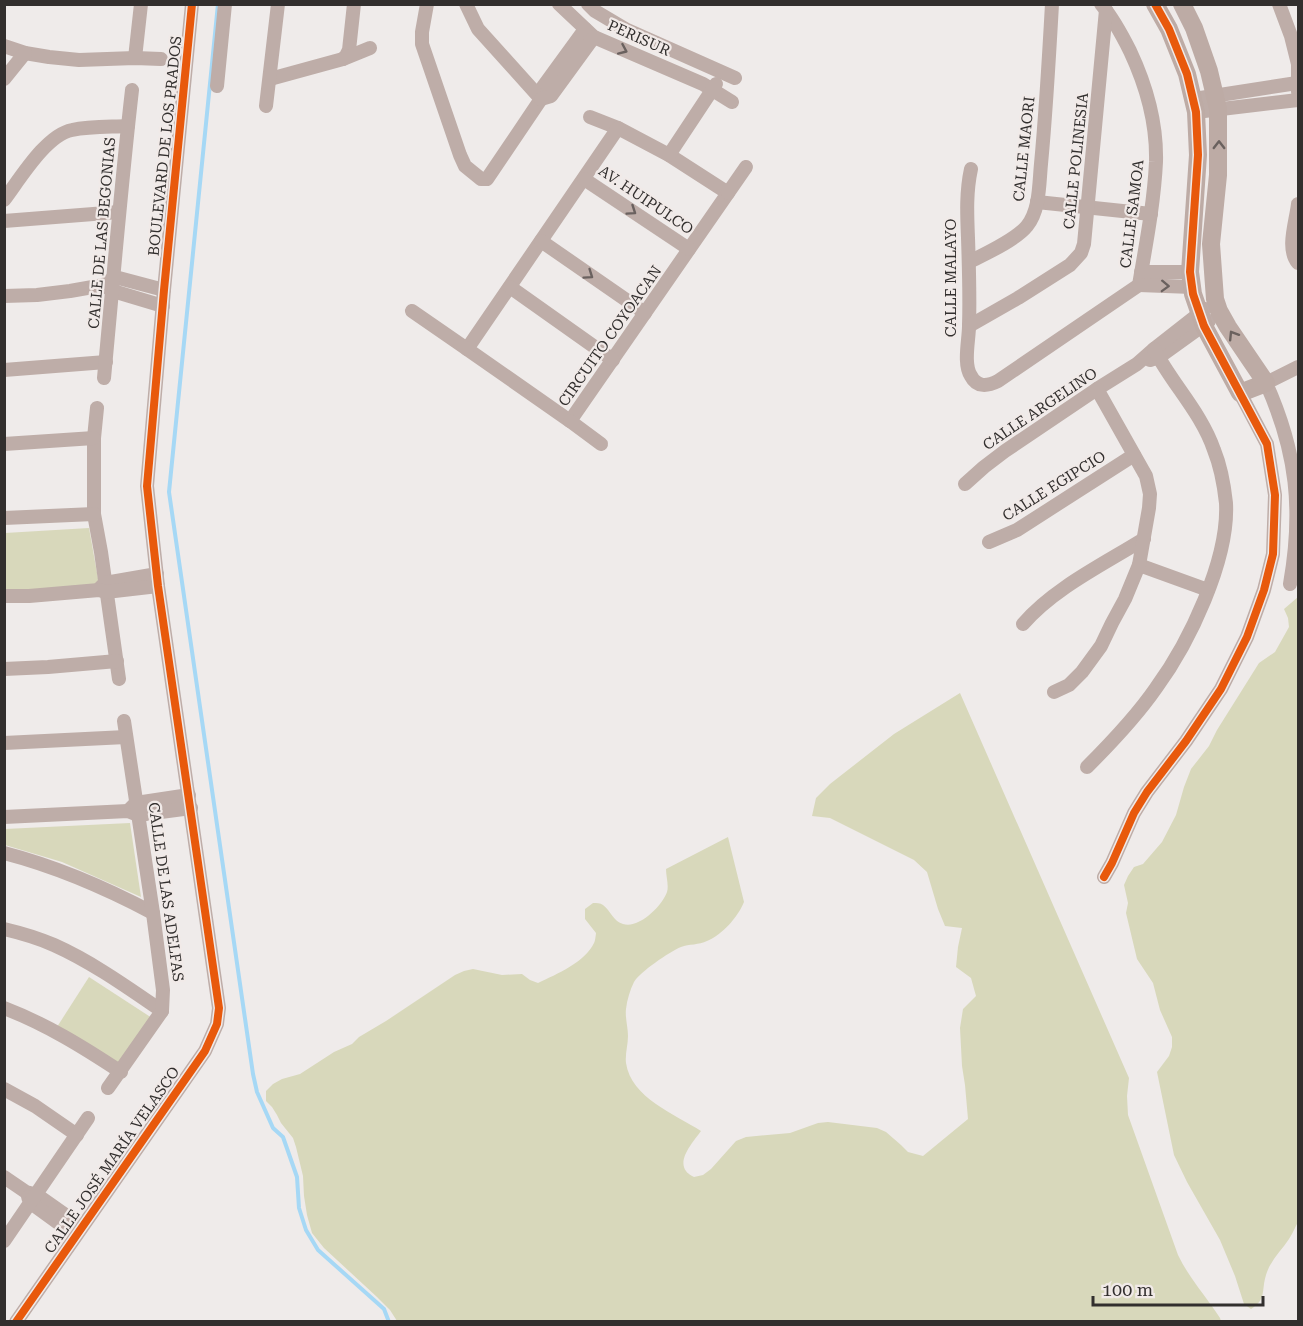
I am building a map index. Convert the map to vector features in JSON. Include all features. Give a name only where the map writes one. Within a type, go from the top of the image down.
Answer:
[{"type":"street","points":[[135,58],[141,4]]},
{"type":"street","name":"BOULEVARD DE LOS PRADOS","points":[[192,4],[147,486],[158,580],[219,1008]]},
{"type":"street","points":[[218,86],[225,4]]},
{"type":"street","points":[[266,106],[278,4]]},
{"type":"street","points":[[343,59],[349,50],[354,4]]},
{"type":"street","points":[[427,4],[422,44],[460,155],[465,166],[482,179],[487,179],[541,99],[542,88],[589,33]]},
{"type":"street","points":[[466,4],[478,29],[541,99]]},
{"type":"street","name":"PERISUR","points":[[559,4],[589,33],[692,79],[732,102]]},
{"type":"street","name":"PERISUR","points":[[588,4],[627,30],[735,78]]},
{"type":"street","name":"CALLE MAORI","points":[[969,262],[1021,232],[1028,225],[1037,202],[1046,117],[1052,4]]},
{"type":"street","points":[[1104,877],[1134,813],[1147,792],[1186,741],[1221,689],[1247,637],[1264,590],[1272,554],[1275,495],[1266,444],[1202,320],[1191,280],[1198,155],[1195,106],[1178,50],[1155,4]]},
{"type":"street","points":[[1182,4],[1194,28],[1209,71],[1216,103],[1218,175],[1211,244],[1217,305],[1240,346],[1266,382],[1281,417],[1293,464],[1297,520],[1290,584]]},
{"type":"street","points":[[1216,103],[1298,101],[1298,64],[1279,4]]},
{"type":"street","name":"CALLE POLINESIA","points":[[969,326],[1070,265],[1081,253],[1088,208],[1104,7]]},
{"type":"street","name":"CALLE SAMOA","points":[[978,384],[991,385],[998,381],[1140,279],[1151,214],[1156,161],[1154,126],[1138,68],[1104,7]]},
{"type":"street","points":[[4,46],[25,53],[79,60],[161,59]]},
{"type":"street","points":[[270,79],[343,59],[370,48]]},
{"type":"street","points":[[4,79],[25,53]]},
{"type":"street","points":[[669,155],[713,90],[722,71]]},
{"type":"street","points":[[1195,106],[1297,83]]},
{"type":"street","name":"CALLE DE LAS BEGONIAS","points":[[104,378],[110,284],[132,90]]},
{"type":"street","points":[[590,117],[618,128],[669,155],[728,193]]},
{"type":"street","points":[[4,200],[40,152],[61,133],[72,130],[128,126]]},
{"type":"street","points":[[467,349],[618,128]]},
{"type":"street","name":"CIRCUITO COYOACAN","points":[[412,311],[570,421],[746,167]]},
{"type":"street","name":"CALLE MALAYO","points":[[970,169],[967,195],[969,262],[967,366],[972,379],[978,384]]},
{"type":"street","name":"AV. HUIPULCO","points":[[584,179],[689,249]]},
{"type":"street","points":[[1037,202],[1151,214]]},
{"type":"street","points":[[1299,204],[1292,253],[1299,263]]},
{"type":"street","points":[[4,221],[119,212]]},
{"type":"street","points":[[541,241],[645,314]]},
{"type":"street","points":[[1140,279],[1191,280]]},
{"type":"street","points":[[4,296],[37,295],[110,284],[164,290]]},
{"type":"street","points":[[110,284],[163,306]]},
{"type":"street","points":[[510,287],[613,360]]},
{"type":"street","name":"CALLE ARGELINO","points":[[965,484],[1005,451],[1097,389],[1156,353],[1202,320],[1217,305]]},
{"type":"street","points":[[1087,766],[1130,721],[1157,687],[1178,655],[1208,590],[1224,533],[1226,505],[1222,476],[1214,448],[1200,418],[1156,353]]},
{"type":"street","points":[[4,370],[106,362]]},
{"type":"street","points":[[1240,393],[1299,367]]},
{"type":"street","points":[[1054,692],[1069,685],[1082,672],[1101,646],[1139,565],[1144,539],[1150,494],[1146,476],[1097,389]]},
{"type":"street","points":[[97,408],[94,438],[94,514],[101,552],[103,588],[119,679]]},
{"type":"street","points":[[570,421],[601,444]]},
{"type":"street","points":[[4,444],[94,438]]},
{"type":"street","name":"CALLE EGIPCIO","points":[[989,542],[1017,530],[1134,455]]},
{"type":"street","points":[[4,518],[94,514]]},
{"type":"street","points":[[1023,624],[1048,599],[1144,539]]},
{"type":"street","points":[[1139,565],[1208,590]]},
{"type":"street","points":[[4,596],[28,596],[158,580]]},
{"type":"street","points":[[4,669],[117,662]]},
{"type":"street","name":"CALLE DE LAS ADELFAS","points":[[124,721],[134,809],[153,913],[163,990],[162,1011]]},
{"type":"street","points":[[4,743],[126,737]]},
{"type":"street","points":[[4,817],[134,809],[190,802]]},
{"type":"street","points":[[4,853],[67,872],[153,913]]},
{"type":"street","points":[[4,929],[52,944],[74,955],[100,969],[162,1011],[108,1088]]},
{"type":"street","points":[[4,1008],[62,1035],[121,1071]]},
{"type":"street","name":"CALLE JOSÉ MARÍA VELASCO","points":[[16,1322],[205,1051],[217,1023],[219,1008]]},
{"type":"street","points":[[4,1089],[35,1106],[76,1135]]},
{"type":"street","points":[[4,1241],[31,1197],[88,1118]]},
{"type":"street","points":[[4,1178],[78,1230]]},
{"type":"green space","points":[[89,528],[99,584],[43,590],[5,590],[5,533]]},
{"type":"green space","points":[[1298,597],[1298,1222],[1268,1270],[1259,1302],[1251,1309],[1244,1304],[1220,1240],[1174,1155],[1157,1072],[1169,1056],[1172,1037],[1160,1010],[1153,983],[1137,959],[1126,913],[1128,903],[1124,885],[1134,867],[1143,864],[1162,842],[1176,815],[1191,769],[1209,746],[1259,663],[1275,652],[1289,627],[1284,609]]},
{"type":"green space","points":[[960,693],[1129,1078],[1128,1115],[1178,1255],[1221,1321],[397,1321],[377,1297],[324,1248],[312,1233],[304,1196],[303,1176],[293,1138],[266,1101],[266,1091],[282,1079],[300,1074],[334,1052],[352,1044],[359,1037],[464,971],[473,969],[502,975],[522,974],[538,983],[562,971],[584,956],[594,942],[596,933],[585,919],[585,909],[593,903],[598,903],[623,924],[629,925],[643,920],[655,910],[667,892],[666,869],[728,837],[744,902],[738,914],[713,938],[684,946],[642,973],[634,982],[626,1009],[628,1036],[626,1063],[636,1086],[656,1104],[701,1131],[685,1156],[684,1166],[687,1172],[694,1177],[703,1175],[736,1141],[746,1137],[790,1133],[818,1123],[828,1122],[877,1128],[886,1132],[908,1152],[923,1156],[968,1119],[960,1028],[963,1009],[976,996],[971,978],[956,967],[962,928],[945,926],[927,872],[914,860],[830,818],[812,816],[816,798],[830,784],[894,734]]},
{"type":"green space","points":[[130,823],[141,897],[62,862],[5,845],[5,829]]},
{"type":"green space","points":[[89,977],[152,1018],[120,1068],[57,1027]]},
{"type":"waterway","points":[[218,4],[169,492],[257,1092],[273,1128],[283,1137],[297,1177],[299,1208],[306,1230],[318,1250],[384,1309],[389,1322]]},
{"type":"cycle path","points":[[16,1322],[205,1051],[217,1024],[219,1008],[158,586],[147,486],[192,4]]},
{"type":"cycle path","points":[[1104,877],[1134,813],[1147,792],[1186,741],[1221,689],[1247,637],[1264,590],[1273,554],[1275,495],[1267,444],[1204,326],[1193,294],[1190,272],[1198,155],[1196,112],[1187,74],[1169,29],[1155,4]]}]
